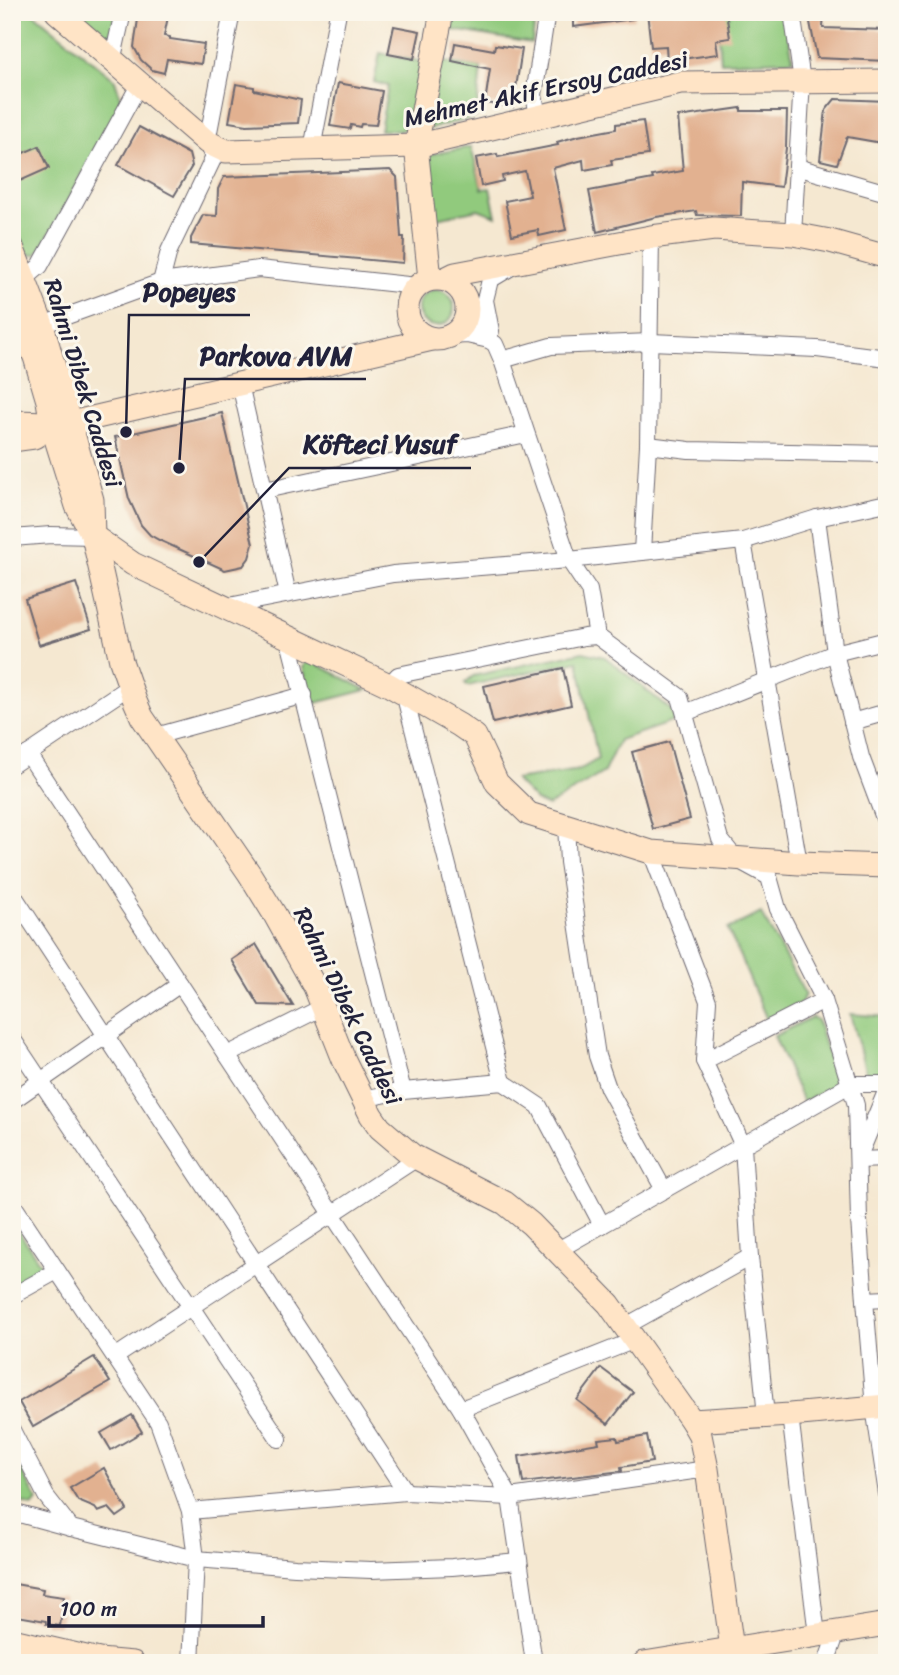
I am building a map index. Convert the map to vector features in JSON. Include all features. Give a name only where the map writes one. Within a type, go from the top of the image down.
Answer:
[{"type":"street","name":"Mehmet Akif Ersoy Caddesi","points":[[57,12],[207,142],[226,151],[415,146],[680,83],[887,81]]},
{"type":"street","points":[[112,62],[123,12]]},
{"type":"street","points":[[161,282],[169,251],[214,157],[207,142],[232,12]]},
{"type":"street","points":[[312,149],[338,12]]},
{"type":"street","points":[[430,281],[415,146],[442,12]]},
{"type":"street","points":[[538,116],[534,95],[547,12]]},
{"type":"street","points":[[792,12],[802,81],[793,234]]},
{"type":"street","points":[[25,279],[40,265],[139,85]]},
{"type":"street","points":[[797,167],[887,193]]},
{"type":"street","points":[[510,265],[466,299],[465,323],[442,338],[423,336],[410,322],[407,303],[430,281],[455,274],[652,237],[714,229],[793,234],[887,257]]},
{"type":"street","points":[[642,552],[648,445],[652,237]]},
{"type":"street","name":"Rahmi Dibek Caddesi","points":[[12,247],[42,325],[62,424]]},
{"type":"street","points":[[492,342],[485,300],[490,280],[510,265]]},
{"type":"street","points":[[42,325],[161,282],[259,269],[453,282],[466,299],[502,360],[569,560],[589,590],[597,636],[680,697],[720,839],[736,859],[769,877],[778,909],[824,1000],[856,1105],[865,1300],[881,1406],[887,1494]]},
{"type":"street","name":"Rahmi Dibek Caddesi","points":[[12,303],[35,357],[48,401],[62,424],[92,500],[93,536],[121,661],[142,716],[249,873],[303,965],[362,1100],[380,1128],[417,1158],[505,1203],[558,1250],[609,1304],[692,1421],[700,1434],[707,1469],[730,1656]]},
{"type":"street","points":[[389,349],[410,322]]},
{"type":"street","points":[[12,440],[34,437],[62,424],[442,338],[467,335],[492,342]]},
{"type":"street","points":[[502,360],[551,346],[650,342],[817,349],[887,358]]},
{"type":"street","points":[[240,384],[288,594]]},
{"type":"street","points":[[12,423],[30,421],[62,424]]},
{"type":"street","points":[[265,490],[526,434]]},
{"type":"street","points":[[648,445],[690,450],[887,454]]},
{"type":"street","points":[[224,607],[393,574],[569,560],[743,541],[817,518],[887,503]]},
{"type":"street","points":[[817,518],[835,653],[861,757],[887,826]]},
{"type":"street","points":[[12,538],[93,536],[133,564],[397,689],[475,736],[497,783],[529,814],[651,852],[799,863],[887,866]]},
{"type":"street","points":[[743,541],[799,863]]},
{"type":"street","points":[[503,1082],[397,689],[398,675],[597,636]]},
{"type":"street","points":[[288,637],[403,1090]]},
{"type":"street","points":[[685,713],[835,653],[887,640]]},
{"type":"street","points":[[12,765],[130,686]]},
{"type":"street","points":[[156,736],[304,695]]},
{"type":"street","points":[[852,722],[887,712]]},
{"type":"street","points":[[28,754],[461,1409],[510,1497],[534,1663]]},
{"type":"street","points":[[566,825],[568,862],[597,1056],[608,1088],[664,1190]]},
{"type":"street","points":[[651,852],[708,1001],[704,1061],[743,1146],[750,1257],[766,1416]]},
{"type":"street","points":[[12,893],[406,1492]]},
{"type":"street","points":[[12,1101],[180,984]]},
{"type":"street","points":[[704,1061],[824,1000]]},
{"type":"street","points":[[227,1055],[323,1007]]},
{"type":"street","points":[[12,1038],[279,1439]]},
{"type":"street","points":[[362,1100],[403,1090],[503,1082],[539,1106],[602,1225]]},
{"type":"street","points":[[558,1250],[851,1084],[887,1084]]},
{"type":"street","points":[[858,1160],[887,1089]]},
{"type":"street","points":[[115,1357],[417,1158]]},
{"type":"street","points":[[858,1160],[887,1159]]},
{"type":"street","points":[[12,1203],[158,1422],[191,1511],[196,1559],[191,1663]]},
{"type":"street","points":[[461,1409],[631,1333],[750,1257]]},
{"type":"street","points":[[12,1296],[57,1271]]},
{"type":"street","points":[[865,1300],[887,1299]]},
{"type":"street","points":[[692,1421],[881,1406]]},
{"type":"street","points":[[790,1415],[827,1634],[826,1663]]},
{"type":"street","points":[[12,1430],[46,1496],[71,1528]]},
{"type":"street","points":[[191,1511],[406,1492],[510,1497],[707,1469]]},
{"type":"street","points":[[12,1512],[196,1559],[371,1570],[519,1561]]},
{"type":"street","points":[[643,1663],[730,1656],[827,1634],[887,1624]]},
{"type":"street","points":[[12,1640],[50,1656],[134,1663]]},
{"type":"green space","points":[[12,12],[32,12],[115,80],[122,102],[42,247],[37,254],[31,255],[25,252],[12,216]]},
{"type":"green space","points":[[73,12],[116,12],[110,44]]},
{"type":"green space","points":[[450,12],[536,12],[532,43],[447,29]]},
{"type":"green space","points":[[717,12],[784,12],[793,60],[721,62]]},
{"type":"green space","points":[[380,53],[423,62],[410,125],[400,131],[380,130],[388,86],[374,82]]},
{"type":"green space","points":[[439,61],[481,68],[476,117],[429,129]]},
{"type":"green space","points":[[471,147],[482,189],[490,188],[496,216],[478,209],[433,219],[427,155]]},
{"type":"green space","points":[[436,290],[449,295],[454,308],[449,321],[436,326],[423,321],[418,308],[423,295]]},
{"type":"green space","points":[[583,652],[605,657],[671,710],[675,721],[619,740],[604,772],[548,806],[536,801],[515,780],[579,770],[598,759],[578,661],[468,686],[465,683],[473,676]]},
{"type":"green space","points":[[307,659],[367,690],[312,704],[303,667]]},
{"type":"green space","points":[[761,913],[805,994],[801,1003],[767,1020],[728,929]]},
{"type":"green space","points":[[850,1014],[887,1017],[887,1055],[881,1073],[866,1073]]},
{"type":"green space","points":[[812,1017],[817,1020],[835,1078],[832,1087],[803,1102],[774,1036]]},
{"type":"green space","points":[[12,1221],[43,1268],[12,1288]]},
{"type":"green space","points":[[12,1451],[37,1500],[33,1506],[12,1500]]},
{"type":"building","points":[[139,12],[169,12],[164,36],[204,44],[201,64],[167,59],[164,73],[152,70],[141,60],[134,47]]},
{"type":"building","points":[[573,12],[633,12],[634,19],[573,27]]},
{"type":"building","points":[[647,12],[726,12],[730,38],[716,40],[718,54],[667,61],[666,46],[651,47]]},
{"type":"building","points":[[808,12],[824,12],[823,28],[887,30],[887,61],[817,58]]},
{"type":"building","points":[[394,26],[420,31],[414,59],[388,54]]},
{"type":"building","points":[[455,43],[494,50],[495,45],[522,49],[513,107],[485,103],[490,69],[452,61]]},
{"type":"building","points":[[338,83],[382,91],[376,125],[351,125],[350,129],[330,126]]},
{"type":"building","points":[[236,84],[301,100],[298,123],[247,125],[229,122]]},
{"type":"building","points":[[835,99],[887,101],[887,119],[882,143],[847,137],[837,164],[820,160],[826,110]]},
{"type":"building","points":[[741,108],[741,111],[787,111],[781,187],[742,182],[741,216],[697,215],[696,211],[656,217],[597,232],[589,191],[683,171],[678,117]]},
{"type":"building","points":[[643,121],[648,155],[611,160],[612,165],[584,170],[583,160],[553,168],[566,230],[539,236],[538,230],[512,235],[505,201],[530,196],[525,171],[502,176],[503,181],[481,186],[476,158],[497,154],[498,157],[558,145],[557,142],[578,136],[616,129],[616,124]]},
{"type":"building","points":[[139,127],[189,154],[192,166],[174,196],[118,165]]},
{"type":"building","points":[[39,146],[49,168],[20,181],[12,158]]},
{"type":"building","points":[[390,170],[397,177],[401,237],[404,237],[403,263],[191,244],[191,238],[203,215],[217,216],[218,189],[224,177]]},
{"type":"building","points":[[222,413],[253,544],[249,558],[243,566],[225,570],[159,540],[141,525],[129,499],[115,437]]},
{"type":"building","points":[[76,583],[91,629],[39,645],[25,599]]},
{"type":"building","points":[[563,668],[571,705],[493,723],[484,686]]},
{"type":"building","points":[[669,742],[690,819],[653,829],[632,752]]},
{"type":"building","points":[[256,944],[293,1006],[259,1005],[232,960]]},
{"type":"building","points":[[94,1357],[110,1382],[33,1427],[19,1402]]},
{"type":"building","points":[[601,1368],[633,1392],[608,1424],[577,1400]]},
{"type":"building","points":[[132,1415],[142,1432],[111,1450],[101,1433]]},
{"type":"building","points":[[647,1436],[652,1462],[621,1467],[622,1471],[523,1483],[519,1456],[599,1443],[598,1439],[617,1437],[618,1441]]},
{"type":"building","points":[[104,1468],[127,1510],[117,1517],[109,1508],[98,1512],[78,1501],[70,1488]]},
{"type":"building","points":[[15,1584],[43,1589],[42,1594],[64,1597],[60,1626],[12,1615]]},
{"type":"place","name":"Popeyes","points":[[126,432]]},
{"type":"place","name":"Parkova AVM","points":[[179,468]]},
{"type":"place","name":"Köfteci Yusuf","points":[[199,562]]}]
